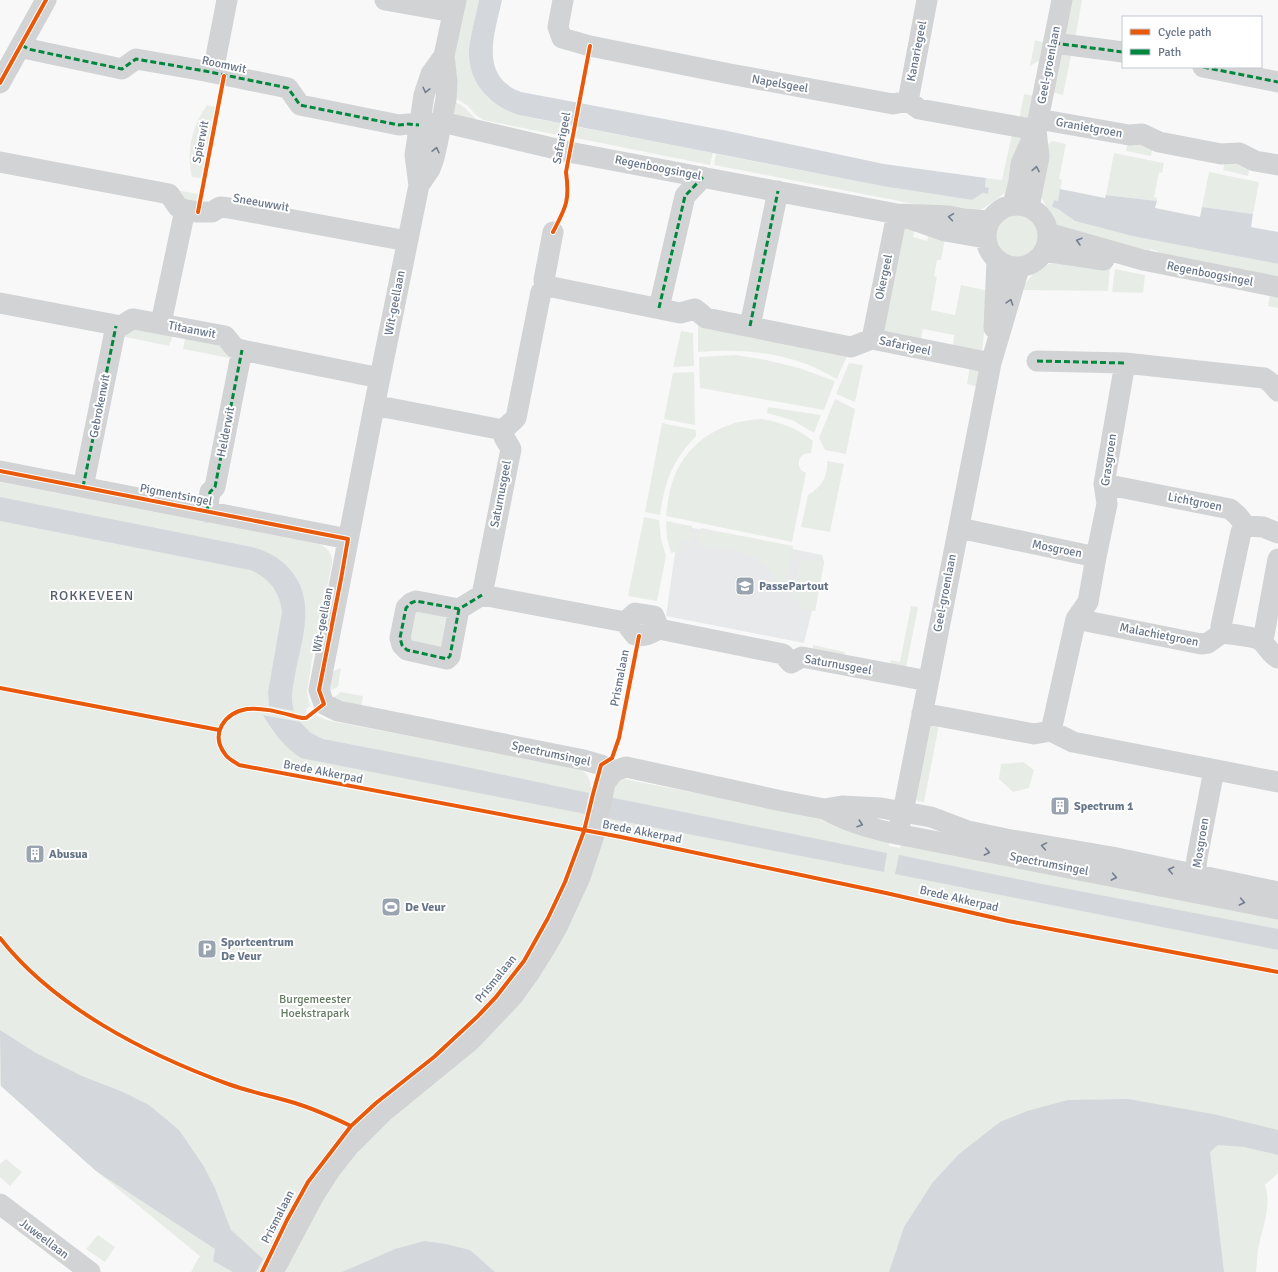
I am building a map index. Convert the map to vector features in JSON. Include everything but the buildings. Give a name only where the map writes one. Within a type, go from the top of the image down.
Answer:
[{"type":"street","points":[[0,82],[46,0]]},
{"type":"street","points":[[213,72],[227,0]]},
{"type":"street","points":[[385,0],[454,6]]},
{"type":"street","name":"Napelsgeel","points":[[563,0],[558,27],[562,38],[590,46],[885,103],[893,104],[908,101]]},
{"type":"street","name":"Kanariegeel","points":[[908,101],[927,0]]},
{"type":"street","name":"Geel-groenlaan","points":[[1021,206],[1038,157],[1037,124],[1062,0]]},
{"type":"street","name":"Wit-geellaan","points":[[419,185],[430,169],[442,122],[447,82],[444,56],[454,6]]},
{"type":"street","points":[[1054,43],[1122,52]]},
{"type":"street","name":"Roomwit","points":[[22,45],[28,49],[122,69],[136,59],[213,72],[288,88],[300,105],[399,125],[419,125]]},
{"type":"street","name":"Wit-geellaan","points":[[324,704],[319,690],[419,185],[415,156],[424,95],[431,74],[444,56]]},
{"type":"street","points":[[1208,68],[1278,82]]},
{"type":"street","points":[[908,101],[919,109],[1037,124]]},
{"type":"street","name":"Regenboogsingel","points":[[419,125],[442,122],[569,152],[897,214],[949,216],[963,219],[987,229]]},
{"type":"street","name":"Granietgroen","points":[[1037,124],[1129,135],[1142,134],[1159,142],[1221,154],[1240,153],[1255,161],[1278,165]]},
{"type":"street","points":[[0,162],[169,194],[178,207],[185,210],[161,324]]},
{"type":"street","points":[[659,308],[685,196],[703,177]]},
{"type":"street","points":[[750,326],[778,191]]},
{"type":"street","points":[[1021,206],[1040,215],[1044,221],[1046,242],[1034,262],[1019,268],[1007,266],[997,261],[991,254],[987,247],[987,229],[999,210],[1021,206]]},
{"type":"street","name":"Sneeuwwit","points":[[185,210],[212,212],[220,207],[229,208],[407,240]]},
{"type":"street","name":"Okergeel","points":[[872,339],[897,214]]},
{"type":"street","points":[[374,407],[389,408],[503,430],[516,418],[541,292],[545,289],[544,280],[553,232]]},
{"type":"street","name":"Regenboogsingel","points":[[1046,242],[1278,287]]},
{"type":"street","name":"Geel-groenlaan","points":[[992,358],[997,261]]},
{"type":"street","name":"Geel-groenlaan","points":[[897,834],[903,812],[992,358],[1019,268]]},
{"type":"street","name":"Safarigeel","points":[[545,289],[552,287],[680,313],[695,309],[706,318],[851,347],[872,339],[992,358]]},
{"type":"street","points":[[0,303],[116,326]]},
{"type":"street","name":"Titaanwit","points":[[116,326],[121,326],[132,319],[225,336],[235,348],[242,350],[380,378]]},
{"type":"street","name":"Gebrokenwit","points":[[83,487],[116,326]]},
{"type":"street","name":"Helderwit","points":[[207,512],[210,492],[215,487],[242,350]]},
{"type":"street","points":[[1037,360],[1125,363],[1264,378],[1278,391]]},
{"type":"street","name":"Grasgroen","points":[[1096,557],[1107,504],[1104,484],[1125,363]]},
{"type":"street","name":"Saturnusgeel","points":[[503,430],[504,437],[511,448],[482,595],[625,622],[635,635],[644,637],[659,629],[783,654],[791,663],[802,657],[928,681]]},
{"type":"street","name":"Pigmentsingel","points":[[0,471],[348,539]]},
{"type":"street","name":"Lichtgroen","points":[[1104,484],[1230,510],[1237,515],[1246,526]]},
{"type":"street","points":[[1278,533],[1263,527],[1246,526],[1241,532],[1220,626],[1222,633],[1260,640],[1272,656],[1278,658]]},
{"type":"street","name":"Mosgroen","points":[[959,528],[1096,557],[1088,602],[1076,619],[1051,731]]},
{"type":"street","points":[[1260,640],[1264,635],[1278,559]]},
{"type":"street","points":[[459,609],[482,595]]},
{"type":"street","name":"Malachietgroen","points":[[1076,619],[1201,644],[1208,643],[1222,633]]},
{"type":"street","name":"Spectrumsingel","points":[[324,704],[338,712],[584,760],[602,765],[610,777],[626,767],[824,809],[840,818],[876,830],[1194,884],[1278,892]]},
{"type":"street","points":[[922,713],[1034,734],[1051,731],[1073,742],[1278,782]]},
{"type":"street","name":"Mosgroen","points":[[1194,884],[1197,858],[1214,770]]},
{"type":"street","name":"Prismalaan","points":[[273,1272],[314,1195],[330,1170],[350,1146],[383,1112],[471,1040],[487,1024],[516,990],[545,948],[565,912],[588,856],[610,777]]},
{"type":"street","name":"Spectrumsingel","points":[[824,809],[842,806],[881,808],[931,817],[968,831],[1112,857],[1194,884],[1278,909]]},
{"type":"street","name":"Juweellaan","points":[[0,1204],[90,1272]]},
{"type":"shaded area","points":[[479,0],[502,0],[494,39],[494,65],[499,76],[508,85],[521,92],[723,130],[884,164],[986,178],[985,187],[989,188],[988,194],[983,193],[972,200],[882,186],[519,115],[508,111],[489,99],[482,91],[476,82],[469,61],[471,36]]},
{"type":"shaded area","points":[[1060,189],[1105,198],[1106,195],[1157,201],[1155,208],[1200,217],[1202,207],[1253,214],[1251,227],[1278,232],[1278,264],[1132,236],[1075,221],[1058,209],[1052,207],[1054,200],[1058,201]]},
{"type":"shaded area","points":[[0,497],[252,547],[265,551],[276,557],[291,570],[295,576],[301,588],[304,599],[305,624],[292,697],[294,711],[269,706],[268,692],[282,612],[276,592],[263,577],[250,570],[0,521]]},
{"type":"shaded area","name":"PassePartout","points":[[679,525],[822,555],[824,562],[815,611],[812,611],[804,643],[666,616]]},
{"type":"shaded area","points":[[263,715],[300,722],[311,733],[323,739],[589,793],[585,814],[301,758],[280,739]]},
{"type":"shaded area","points":[[609,797],[887,853],[884,872],[605,818]]},
{"type":"shaded area","points":[[899,855],[1278,929],[1278,950],[895,874]]},
{"type":"shaded area","points":[[0,1030],[36,1053],[82,1076],[123,1092],[149,1105],[179,1130],[203,1165],[215,1188],[231,1230],[263,1259],[256,1272],[233,1272],[213,1261],[215,1249],[96,1171],[1,1086]]},
{"type":"shaded area","points":[[1128,1099],[1213,1114],[1278,1130],[1278,1155],[1244,1147],[1218,1145],[1210,1152],[1224,1272],[889,1272],[904,1227],[933,1182],[959,1154],[1000,1122],[1027,1111],[1068,1100]]},
{"type":"shaded area","points":[[424,1241],[446,1244],[470,1250],[495,1272],[342,1272],[395,1249]]},
{"type":"green space","points":[[466,0],[479,0],[470,43],[469,57],[474,77],[484,93],[493,102],[504,109],[517,114],[570,125],[567,137],[483,120],[467,105],[455,98],[454,59]]},
{"type":"green space","points":[[1070,0],[1082,0],[1075,39],[1063,37]]},
{"type":"green space","points":[[1035,40],[1045,43],[1042,59],[1030,66]]},
{"type":"green space","points":[[1060,54],[1071,56],[1063,95],[1051,92]]},
{"type":"green space","points":[[1024,94],[1035,96],[1029,122],[1019,120]]},
{"type":"green space","points":[[456,102],[465,108],[478,121],[457,116],[454,113]]},
{"type":"green space","points":[[207,105],[215,107],[201,178],[192,177],[190,167],[190,148],[197,121]]},
{"type":"green space","points":[[578,127],[713,153],[710,165],[576,138]]},
{"type":"green space","points":[[1012,134],[1020,136],[1022,140],[1005,193],[984,208],[976,211],[914,204],[714,165],[716,154],[882,186],[972,200],[983,193],[988,194],[989,188],[985,187],[986,178],[1002,180]]},
{"type":"green space","points":[[1052,141],[1066,144],[1059,179],[1062,180],[1058,202],[1053,207],[1075,221],[1132,236],[1278,264],[1278,277],[1158,253],[1158,251],[1150,249],[1150,251],[1058,227],[1041,197],[1046,146]]},
{"type":"green space","points":[[1128,141],[1153,147],[1151,156],[1126,151]]},
{"type":"green space","points":[[1114,153],[1164,163],[1162,173],[1159,172],[1154,197],[1157,198],[1157,201],[1106,195]]},
{"type":"green space","points":[[1225,160],[1250,166],[1248,176],[1223,170]]},
{"type":"green space","points":[[1209,172],[1259,182],[1253,214],[1202,207]]},
{"type":"green space","points":[[176,190],[198,194],[196,202],[181,201]]},
{"type":"green space","points":[[1021,214],[1033,220],[1038,228],[1038,246],[1033,254],[1025,259],[1011,260],[999,254],[994,246],[993,232],[999,220],[1007,215]]},
{"type":"green space","points":[[904,226],[915,229],[913,237],[927,241],[929,233],[945,238],[941,260],[937,260],[934,276],[937,277],[931,310],[955,315],[961,285],[989,291],[982,351],[953,346],[954,335],[923,329],[921,339],[883,332]]},
{"type":"green space","points":[[1056,262],[1110,268],[1108,291],[1022,290],[1031,276],[1045,266]]},
{"type":"green space","points":[[1115,269],[1145,275],[1143,293],[1112,292]]},
{"type":"green space","points":[[1270,294],[1278,296],[1278,308],[1268,306]]},
{"type":"green space","points":[[135,325],[173,332],[169,346],[121,336]]},
{"type":"green space","points":[[698,326],[847,356],[837,379],[818,369],[780,356],[739,351],[698,352]]},
{"type":"green space","points":[[681,331],[693,333],[694,366],[673,367]]},
{"type":"green space","points":[[186,335],[223,342],[230,353],[229,358],[183,349]]},
{"type":"green space","points":[[736,355],[799,368],[835,381],[824,410],[700,388],[699,357]]},
{"type":"green space","points":[[849,363],[863,365],[855,402],[836,394]]},
{"type":"green space","points":[[970,366],[982,369],[979,387],[967,384]]},
{"type":"green space","points":[[694,372],[695,425],[664,419],[673,373]]},
{"type":"green space","points":[[835,399],[855,409],[846,454],[825,450],[819,438]]},
{"type":"green space","points":[[768,407],[821,415],[814,433],[792,420],[767,413]]},
{"type":"green space","points":[[762,419],[789,427],[802,433],[813,441],[811,453],[804,454],[799,461],[801,470],[806,473],[792,542],[666,516],[672,482],[689,452],[709,434],[721,428],[734,423]]},
{"type":"green space","points":[[662,423],[696,430],[696,436],[675,463],[664,492],[660,515],[645,512]]},
{"type":"green space","points":[[827,461],[844,464],[830,532],[801,527],[808,495],[817,489],[823,481]]},
{"type":"green space","name":"Burgemeester Hoekstrapark","points":[[0,482],[319,544],[325,547],[331,554],[332,564],[312,659],[307,692],[310,706],[306,709],[308,721],[316,715],[326,720],[580,769],[588,777],[591,788],[610,792],[619,779],[624,779],[823,818],[890,839],[889,846],[900,848],[901,842],[1278,918],[1278,1173],[1265,1185],[1267,1193],[1267,1209],[1258,1250],[1256,1272],[191,1272],[199,1257],[201,1257],[96,1171],[0,1085]]},
{"type":"green space","points":[[644,517],[659,520],[661,539],[666,556],[657,601],[628,596]]},
{"type":"green space","points":[[666,521],[692,526],[691,532],[693,533],[691,540],[685,540],[679,544],[679,551],[671,553],[667,538]]},
{"type":"green space","points":[[701,528],[793,546],[783,593],[778,581],[771,571],[753,556],[731,548],[706,548],[705,545],[698,547],[700,540],[694,535],[699,534]]},
{"type":"green space","points":[[801,558],[824,562],[815,611],[799,608],[801,601],[792,599]]},
{"type":"green space","points":[[911,606],[918,607],[906,668],[890,664],[891,660],[900,662]]},
{"type":"green space","points":[[414,610],[449,615],[443,648],[409,642]]},
{"type":"green space","points":[[813,645],[845,652],[844,656],[813,650]]},
{"type":"green space","points":[[340,668],[338,687],[330,691],[330,673]]},
{"type":"green space","points":[[341,692],[363,696],[361,707],[338,700],[334,697]]},
{"type":"green space","points":[[927,722],[939,725],[924,802],[917,801],[915,794]]},
{"type":"green space","points":[[1023,762],[1034,770],[1029,788],[1013,792],[999,779],[1001,764]]},
{"type":"green space","points":[[6,1159],[22,1172],[10,1186],[0,1177],[0,1164]]},
{"type":"green space","points":[[98,1235],[115,1247],[105,1262],[86,1249]]},
{"type":"marked path","points":[[1054,43],[1122,52]]},
{"type":"marked path","points":[[22,45],[28,49],[122,69],[136,59],[205,71],[288,88],[300,105],[399,125],[419,125]]},
{"type":"marked path","points":[[1208,68],[1278,82]]},
{"type":"marked path","points":[[659,308],[685,196],[703,177]]},
{"type":"marked path","points":[[750,326],[778,191]]},
{"type":"marked path","points":[[83,487],[116,326]]},
{"type":"marked path","points":[[207,512],[210,492],[215,487],[242,350]]},
{"type":"marked path","points":[[1037,361],[1125,363]]},
{"type":"marked path","points":[[459,609],[450,656],[447,659],[407,650],[402,645],[400,638],[406,608],[411,603],[416,601],[459,609],[482,595]]},
{"type":"cycle path","points":[[0,83],[46,0]]},
{"type":"cycle path","points":[[553,232],[566,204],[566,172],[590,46]]},
{"type":"cycle path","name":"Spierwit","points":[[198,212],[224,76]]},
{"type":"cycle path","name":"Brede Akkerpad","points":[[0,471],[348,539],[319,690],[324,704],[306,718],[268,710],[254,709],[239,711],[232,715],[222,726],[219,732],[219,739],[226,756],[239,765],[621,837],[886,893],[1008,921],[1278,972]]},
{"type":"cycle path","points":[[262,1272],[287,1220],[308,1182],[351,1126],[376,1103],[434,1057],[478,1016],[496,997],[524,961],[548,918],[565,882],[584,831],[601,765],[612,758],[619,738],[639,636]]},
{"type":"cycle path","points":[[0,688],[219,730]]},
{"type":"cycle path","points":[[0,938],[22,963],[47,986],[74,1007],[134,1043],[197,1072],[228,1084],[302,1105],[351,1126]]},
{"type":"place","name":"PassePartout","points":[[745,586]]},
{"type":"place","name":"Spectrum 1","points":[[1060,806]]},
{"type":"place","name":"Abusua","points":[[35,854]]},
{"type":"place","name":"De Veur","points":[[391,907]]},
{"type":"place","name":"Sportcentrum De Veur","points":[[207,949]]},
{"type":"district","name":"ROKKEVEEN","points":[[92,595]]}]
